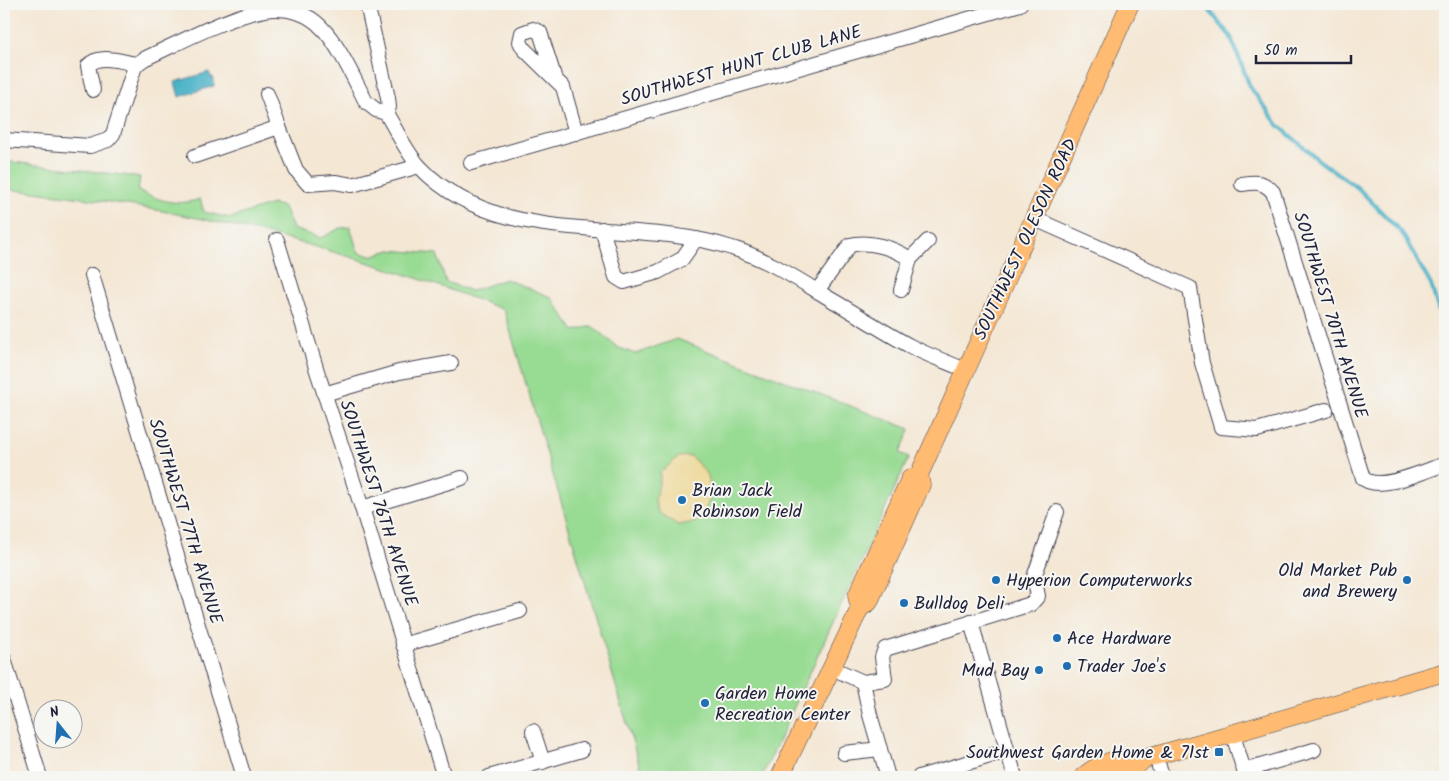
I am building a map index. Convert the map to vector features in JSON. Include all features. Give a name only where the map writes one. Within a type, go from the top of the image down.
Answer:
[{"type":"main road","name":"SOUTHWEST OLESON ROAD","points":[[780,777],[860,608],[857,596],[910,479],[919,475],[1130,4]]},
{"type":"main road","points":[[1083,777],[1094,767],[1127,757],[1150,758],[1445,672]]},
{"type":"main road","points":[[1109,777],[1132,770],[1150,758]]},
{"type":"street","points":[[368,4],[388,98],[389,107],[386,113]]},
{"type":"street","name":"SOUTHWEST HUNT CLUB LANE","points":[[471,163],[1020,4]]},
{"type":"street","points":[[4,140],[90,146],[108,140],[116,127],[136,64],[237,18],[272,9],[292,11],[310,17],[323,28],[366,102],[376,110],[386,113],[419,166],[455,194],[494,212],[539,223],[675,235],[732,248],[766,261],[912,347],[965,370]]},
{"type":"street","points":[[93,90],[88,66],[93,60],[100,58],[136,64]]},
{"type":"street","points":[[554,76],[565,92],[576,133]]},
{"type":"street","points":[[267,94],[296,170],[308,184],[335,182],[352,185],[419,166]]},
{"type":"street","points":[[195,156],[279,127]]},
{"type":"street","name":"SOUTHWEST 70TH AVENUE","points":[[1242,184],[1257,182],[1266,184],[1273,192],[1357,464],[1366,481],[1375,484],[1387,483],[1445,464]]},
{"type":"street","points":[[1035,219],[1190,288],[1202,363],[1220,427],[1256,430],[1326,410]]},
{"type":"street","points":[[602,229],[616,277],[624,282],[658,272],[682,259],[696,239]]},
{"type":"street","name":"SOUTHWEST 76TH AVENUE","points":[[277,240],[324,394],[362,508],[444,777]]},
{"type":"street","points":[[901,290],[910,259],[928,241]]},
{"type":"street","points":[[817,291],[850,245],[867,243],[897,251],[910,259]]},
{"type":"street","name":"SOUTHWEST 77TH AVENUE","points":[[92,275],[244,777]]},
{"type":"street","points":[[324,394],[399,372],[451,363]]},
{"type":"street","points":[[362,508],[462,478]]},
{"type":"street","points":[[832,668],[863,682],[885,678],[882,657],[885,649],[1031,604],[1038,596],[1034,577],[1057,512]]},
{"type":"street","points":[[403,645],[520,611]]},
{"type":"street","points":[[971,622],[1015,777]]},
{"type":"street","points":[[4,658],[40,777]]},
{"type":"street","points":[[863,682],[888,777]]},
{"type":"street","points":[[533,730],[543,762]]},
{"type":"street","points":[[1233,735],[1245,774],[1314,750]]},
{"type":"street","points":[[844,753],[880,749]]},
{"type":"street","points":[[489,777],[582,750]]},
{"type":"street","points":[[919,777],[1007,751]]},
{"type":"street","points":[[1150,758],[1162,777]]},
{"type":"green space","name":"Garden Home Recreation Center","points":[[4,161],[140,177],[138,191],[168,201],[183,202],[200,199],[204,212],[230,218],[272,204],[284,207],[293,229],[321,238],[340,228],[350,227],[358,252],[371,256],[390,250],[437,254],[446,282],[471,291],[506,279],[551,297],[574,331],[592,326],[617,347],[635,354],[677,339],[910,429],[900,453],[909,457],[762,777],[643,777],[504,310],[382,267],[258,232],[132,206],[69,196],[4,189]]},
{"type":"sand","points":[[691,456],[708,475],[711,497],[701,518],[695,522],[678,525],[659,513],[656,507],[660,473],[678,457]]},
{"type":"water","points":[[209,72],[211,77],[213,77],[214,86],[179,97],[175,82]]},
{"type":"waterway","points":[[1204,4],[1231,37],[1250,87],[1278,125],[1321,162],[1358,188],[1402,233],[1431,285],[1445,332]]},
{"type":"place","name":"Brian Jack Robinson Field","points":[[682,500]]},
{"type":"place","name":"Hyperion Computerworks","points":[[996,580]]},
{"type":"place","name":"Old Market Pub and Brewery","points":[[1407,580]]},
{"type":"place","name":"Bulldog Deli","points":[[904,603]]},
{"type":"place","name":"Ace Hardware","points":[[1057,638]]},
{"type":"place","name":"Trader Joe's","points":[[1067,666]]},
{"type":"place","name":"Mud Bay","points":[[1039,670]]},
{"type":"place","name":"Garden Home Recreation Center","points":[[705,703]]},
{"type":"place","name":"Southwest Garden Home & 71st","points":[[1219,752]]}]
